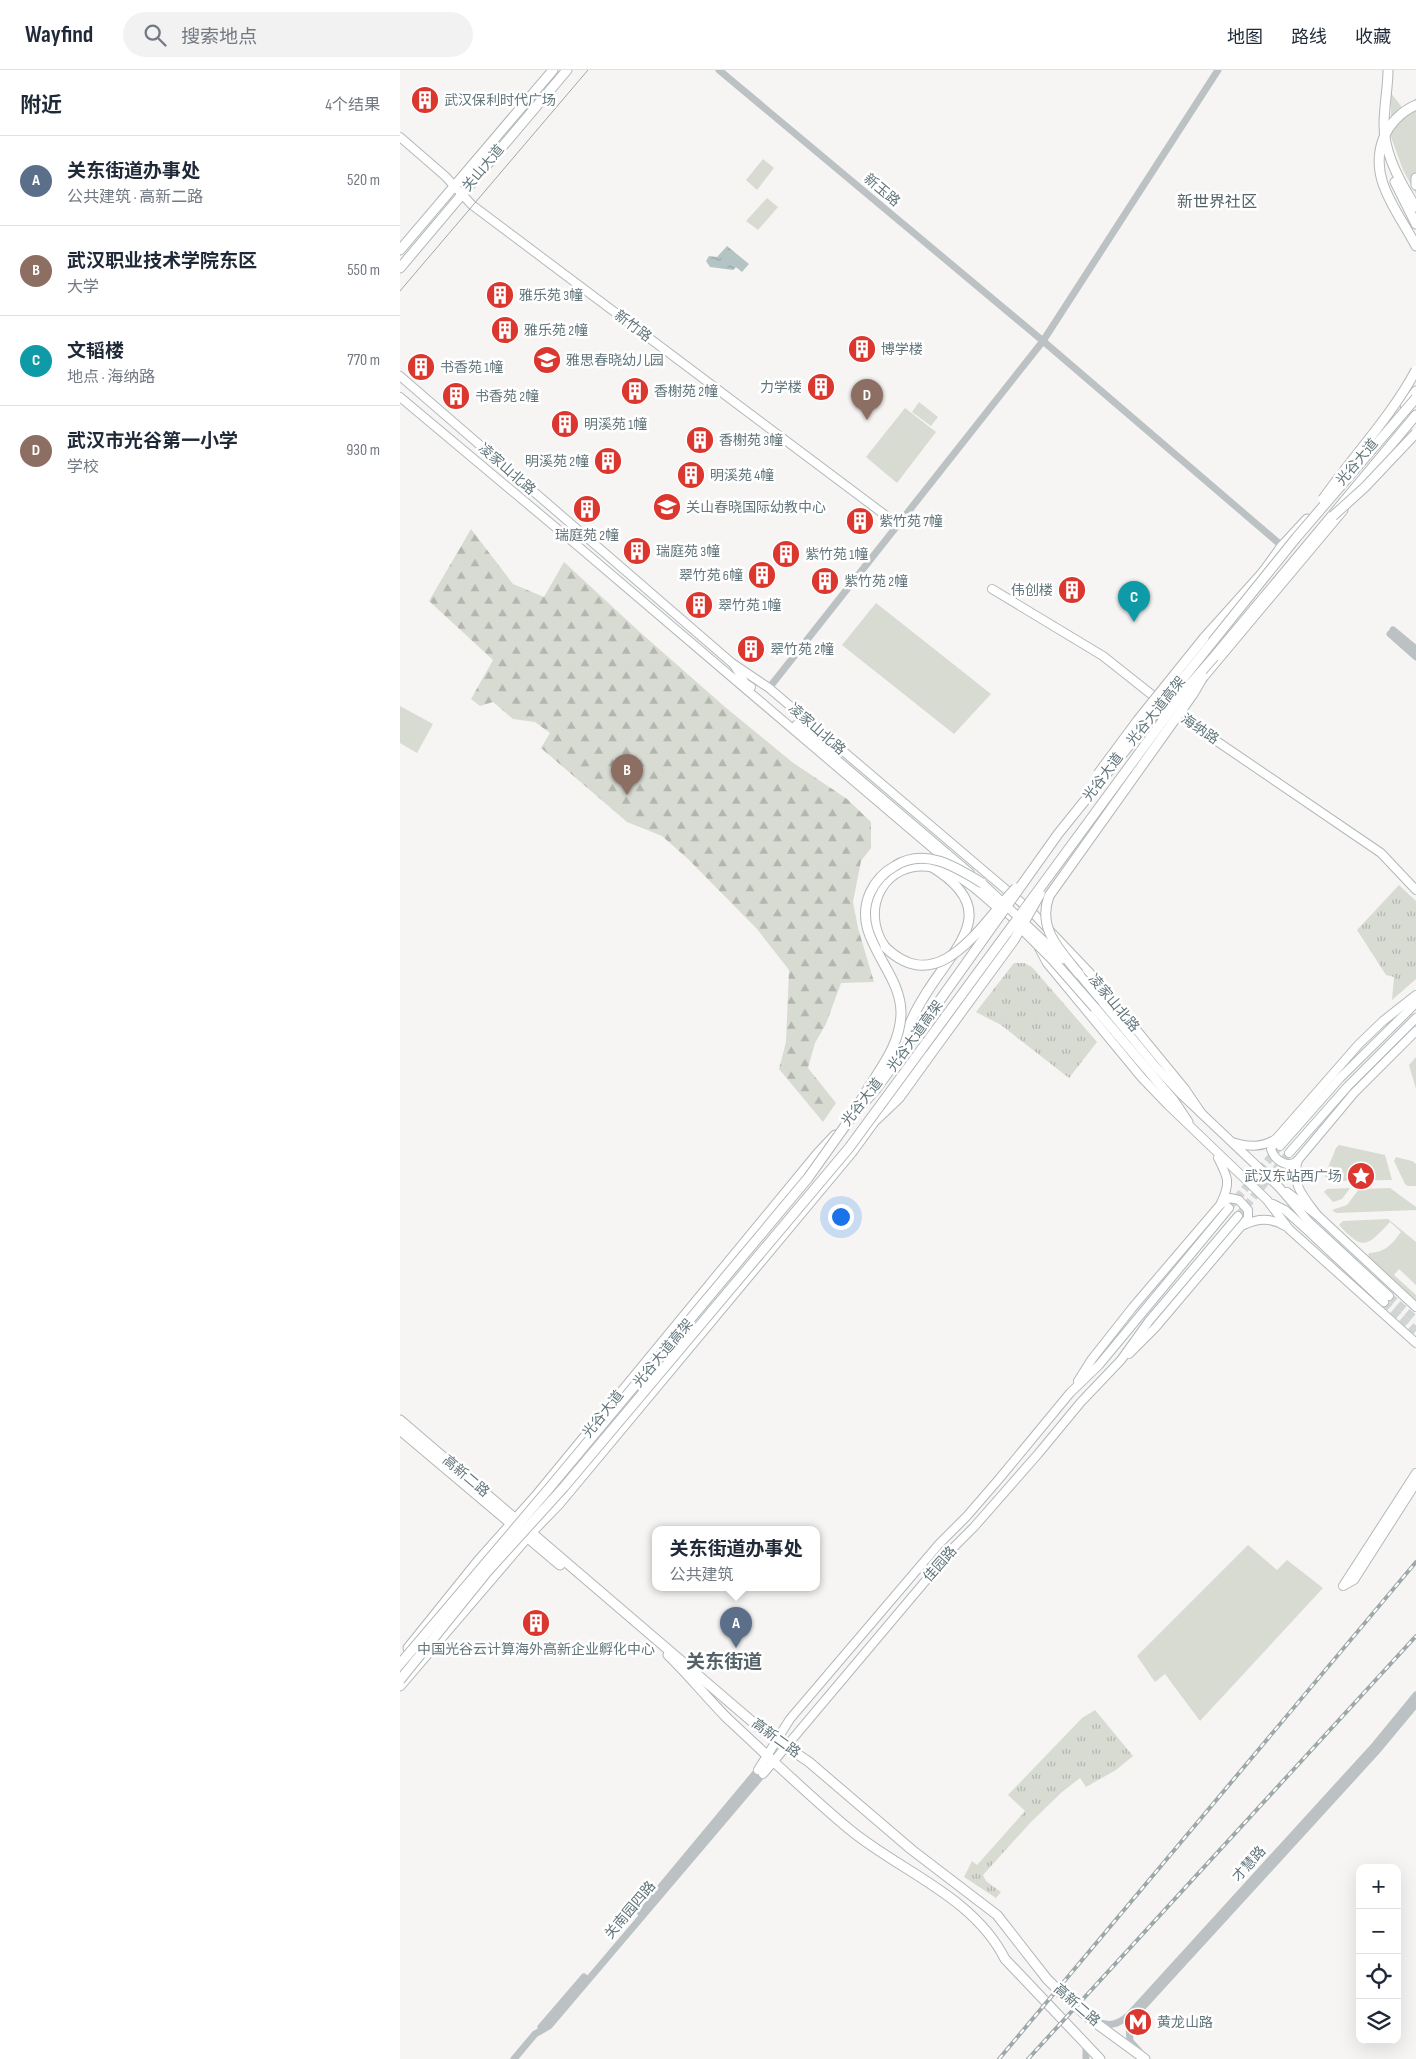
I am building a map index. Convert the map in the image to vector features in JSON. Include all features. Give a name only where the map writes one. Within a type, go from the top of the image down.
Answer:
[{"type":"main road","name":"关山大道","points":[[400,250],[553,70]]},
{"type":"main road","name":"关山大道","points":[[400,268],[567,70]]},
{"type":"main road","points":[[1388,70],[1384,149],[1399,193],[1416,224]]},
{"type":"main road","points":[[1416,105],[1398,117],[1386,133],[1379,152],[1378,163],[1379,173],[1386,192],[1416,246]]},
{"type":"main road","points":[[1384,126],[1393,166],[1404,190],[1416,207]]},
{"type":"main road","name":"新竹路","points":[[400,137],[472,205],[897,524]]},
{"type":"main road","points":[[1416,178],[1416,185]]},
{"type":"main road","points":[[1296,538],[1348,463],[1391,411],[1416,370]]},
{"type":"main road","name":"凌家山北路","points":[[400,376],[732,663],[769,688],[1030,910],[1054,933],[1089,972],[1185,1088],[1202,1114]]},
{"type":"main road","points":[[1296,538],[1416,384]]},
{"type":"main road","name":"光谷大道","points":[[400,1658],[818,1153],[842,1127],[901,1051],[998,917],[1006,912],[1014,898],[1160,701],[1238,606],[1282,546],[1343,479],[1416,391]]},
{"type":"main road","points":[[400,398],[579,547],[1020,923],[1038,946],[1047,963],[1142,1078],[1214,1150],[1268,1200],[1290,1229]]},
{"type":"main road","name":"光谷大道高架","points":[[400,1664],[808,1178],[850,1120],[892,1067],[1058,834],[1296,538],[1416,398]]},
{"type":"main road","name":"光谷大道","points":[[400,1686],[528,1536],[559,1504],[852,1152],[1174,712],[1416,417]]},
{"type":"main road","name":"光谷大道高架","points":[[400,1680],[487,1572],[564,1487],[849,1148],[1181,696],[1403,430],[1416,417]]},
{"type":"main road","points":[[1333,516],[1366,487],[1416,433]]},
{"type":"main road","points":[[1058,834],[1138,720],[1204,638],[1265,570]]},
{"type":"main road","name":"海纳路","points":[[992,589],[1103,656],[1174,712],[1381,854],[1416,890]]},
{"type":"main road","points":[[1214,657],[1192,694],[1049,896],[1045,913],[1047,930],[1051,939],[1156,1067],[1202,1114],[1278,1186],[1318,1215],[1416,1307]]},
{"type":"main road","points":[[732,663],[745,683],[1020,917],[1079,974]]},
{"type":"main road","points":[[850,1120],[892,1050],[900,1028],[901,1011],[899,996],[891,976],[873,946],[866,923],[867,902],[873,886],[888,870],[900,863],[924,858],[946,862],[982,884]]},
{"type":"main road","points":[[1028,875],[1007,897],[988,922],[965,947],[946,959],[932,963],[917,964],[900,959],[892,954],[879,938],[874,921],[874,903],[882,887],[895,874],[912,867],[932,867],[945,870],[964,880],[995,905],[1039,946],[1095,1008],[1174,1101],[1188,1122]]},
{"type":"main road","points":[[901,1051],[910,1020],[960,944],[968,919],[967,902],[959,886],[932,867]]},
{"type":"main road","points":[[877,1118],[898,1098],[1014,940],[1028,918],[1051,871]]},
{"type":"main road","name":"海纳路","points":[[1404,876],[1416,884]]},
{"type":"main road","points":[[1230,1142],[1255,1147],[1278,1143],[1359,1044],[1383,1021],[1416,995]]},
{"type":"main road","points":[[1416,1003],[1271,1149],[1276,1157],[1289,1165],[1298,1160],[1354,1093],[1416,1031]]},
{"type":"main road","points":[[1289,1153],[1348,1086],[1416,1018]]},
{"type":"main road","points":[[1214,1150],[1227,1175],[1228,1181],[1220,1205]]},
{"type":"main road","points":[[1298,1160],[1295,1168],[1296,1184],[1301,1194],[1318,1215]]},
{"type":"main road","points":[[1268,1200],[1285,1210],[1387,1299],[1309,1222],[1278,1186]]},
{"type":"main road","points":[[1070,1393],[1092,1359],[1133,1307],[1220,1205],[1234,1198],[1245,1206],[1249,1213],[1242,1225],[1155,1328],[1122,1360]]},
{"type":"main road","points":[[1070,1393],[1099,1365],[1229,1208]]},
{"type":"main road","points":[[1122,1360],[1149,1321],[1238,1216]]},
{"type":"main road","points":[[1242,1225],[1259,1219],[1278,1221],[1290,1229],[1416,1343]]},
{"type":"main road","name":"佳园路","points":[[770,1758],[786,1746],[954,1547],[1038,1454],[1080,1402],[1122,1360]]},
{"type":"main road","name":"佳园路","points":[[770,1758],[777,1740],[790,1719],[939,1544],[967,1516],[999,1479],[1070,1393]]},
{"type":"main road","name":"高新二路","points":[[400,1420],[528,1536],[669,1655],[728,1718],[794,1782],[862,1839],[942,1892],[971,1915],[997,1944],[1005,1959],[1035,1993],[1081,2037],[1100,2059]]},
{"type":"main road","name":"高新二路","points":[[400,1430],[496,1512],[514,1522]]},
{"type":"main road","points":[[1416,1473],[1343,1586],[1354,1580],[1416,1484]]},
{"type":"main road","points":[[492,1545],[502,1527],[496,1512]]},
{"type":"main road","name":"高新二路","points":[[528,1536],[673,1651],[762,1730],[810,1762],[912,1850],[997,1916],[1047,1979],[1089,2018],[1146,2059]]},
{"type":"main road","points":[[760,1772],[770,1758]]},
{"type":"street","name":"新玉路","points":[[720,70],[1043,341],[1282,546]]},
{"type":"street","points":[[769,688],[1043,341],[1218,70]]},
{"type":"street","points":[[1416,650],[1391,632],[1416,657]]},
{"type":"street","points":[[1038,946],[1036,940],[1043,932],[1054,933]]},
{"type":"street","name":"才慧路","points":[[1089,2018],[1109,2025],[1128,2016],[1375,1745],[1416,1696]]},
{"type":"street","name":"才慧路","points":[[1146,2059],[1130,2041],[1129,2026],[1131,2020],[1376,1752],[1416,1704]]},
{"type":"street","name":"关南园四路","points":[[514,2059],[535,2034],[548,2026],[760,1772]]},
{"type":"street","points":[[1081,2037],[1086,2048],[1086,2059]]},
{"type":"green space","points":[[1391,93],[1404,110],[1416,98],[1416,194],[1403,170],[1391,137]]},
{"type":"green space","points":[[763,159],[774,168],[757,190],[746,180]]},
{"type":"green space","points":[[767,198],[778,207],[758,230],[746,221]]},
{"type":"green space","points":[[919,402],[938,417],[931,426],[912,412]]},
{"type":"green space","points":[[905,408],[936,432],[897,483],[866,457]]},
{"type":"green space","points":[[471,529],[513,584],[544,597],[564,562],[725,707],[792,762],[847,799],[871,822],[871,848],[861,861],[853,902],[858,928],[874,982],[841,983],[826,1024],[815,1043],[808,1068],[836,1103],[823,1122],[779,1069],[786,1042],[789,970],[757,929],[688,859],[662,836],[627,822],[541,748],[550,733],[535,722],[513,719],[493,702],[480,706],[471,699],[493,660],[429,601]]},
{"type":"green space","points":[[876,603],[991,694],[954,734],[842,645]]},
{"type":"green space","points":[[400,706],[433,724],[417,753],[400,743]]},
{"type":"green space","points":[[1399,885],[1416,901],[1416,979],[1392,1000],[1394,977],[1386,975],[1357,930]]},
{"type":"green space","points":[[1014,963],[1024,963],[1032,967],[1097,1042],[1069,1078],[1001,1025],[976,1012]]},
{"type":"green space","points":[[1416,1057],[1416,1089],[1409,1065]]},
{"type":"green space","points":[[1339,1145],[1385,1155],[1392,1180],[1327,1181],[1325,1175]]},
{"type":"green space","points":[[1396,1157],[1412,1161],[1416,1164],[1416,1186],[1405,1184],[1394,1161]]},
{"type":"green space","points":[[1350,1188],[1342,1199],[1333,1202],[1324,1192],[1327,1189]]},
{"type":"green space","points":[[1390,1188],[1416,1207],[1416,1210],[1336,1213],[1332,1210],[1347,1205],[1359,1189]]},
{"type":"green space","points":[[1388,1219],[1416,1242],[1416,1285],[1399,1269],[1394,1275],[1416,1295],[1416,1301],[1368,1257],[1369,1253],[1388,1247],[1401,1232],[1390,1222],[1376,1236],[1365,1243],[1354,1239],[1339,1225],[1343,1221]]},
{"type":"green space","points":[[1248,1545],[1277,1570],[1287,1560],[1323,1588],[1200,1721],[1165,1674],[1155,1682],[1137,1656]]},
{"type":"green space","points":[[1095,1710],[1133,1756],[1116,1770],[1086,1787],[1080,1778],[1062,1792],[1031,1822],[983,1875],[986,1881],[1001,1892],[996,1898],[964,1877],[972,1861],[977,1865],[1025,1811],[1008,1795],[1082,1718]]},
{"type":"water","points":[[727,246],[749,264],[742,272],[736,267],[733,270],[710,267],[706,261],[709,256],[717,257]]},
{"type":"tunnel","points":[[1229,1208],[1280,1146]]},
{"type":"tunnel","points":[[1238,1216],[1289,1153]]},
{"type":"tunnel","points":[[1389,1296],[1416,1320]]},
{"type":"tunnel","points":[[1384,1302],[1416,1331]]},
{"type":"tram line","points":[[400,291],[588,70]]},
{"type":"railway","points":[[999,2059],[1416,1562]]},
{"type":"railway","points":[[1028,2059],[1416,1636]]},
{"type":"place","name":"武汉保利时代广场","points":[[425,100]]},
{"type":"place","name":"雅乐苑 3幢","points":[[500,295]]},
{"type":"place","name":"雅乐苑 2幢","points":[[505,330]]},
{"type":"place","name":"博学楼","points":[[862,349]]},
{"type":"place","name":"雅思春晓幼儿园","points":[[547,360]]},
{"type":"place","name":"书香苑 1幢","points":[[421,367]]},
{"type":"place","name":"力学楼","points":[[821,387]]},
{"type":"place","name":"香榭苑 2幢","points":[[635,391]]},
{"type":"place","name":"书香苑 2幢","points":[[456,396]]},
{"type":"place","name":"武汉市光谷第一小学","points":[[867,420]]},
{"type":"place","name":"明溪苑 1幢","points":[[565,424]]},
{"type":"place","name":"香榭苑 3幢","points":[[700,440]]},
{"type":"place","name":"明溪苑 2幢","points":[[608,461]]},
{"type":"place","name":"明溪苑 4幢","points":[[691,475]]},
{"type":"place","name":"关山春晓国际幼教中心","points":[[667,507]]},
{"type":"place","name":"瑞庭苑 2幢","points":[[587,509]]},
{"type":"place","name":"紫竹苑 7幢","points":[[860,521]]},
{"type":"place","name":"瑞庭苑 3幢","points":[[637,551]]},
{"type":"place","name":"紫竹苑 1幢","points":[[786,554]]},
{"type":"place","name":"翠竹苑 6幢","points":[[762,575]]},
{"type":"place","name":"紫竹苑 2幢","points":[[825,581]]},
{"type":"place","name":"伟创楼","points":[[1072,590]]},
{"type":"place","name":"翠竹苑 1幢","points":[[699,605]]},
{"type":"place","name":"文韬楼","points":[[1134,622]]},
{"type":"place","name":"翠竹苑 2幢","points":[[751,649]]},
{"type":"place","name":"武汉职业技术学院东区","points":[[627,795]]},
{"type":"place","name":"武汉东站西广场","points":[[1361,1176]]},
{"type":"place","name":"中国光谷云计算海外高新企业孵化中心","points":[[536,1623]]},
{"type":"place","name":"关东街道办事处","points":[[736,1648]]},
{"type":"place","name":"黄龙山路","points":[[1138,2022]]},
{"type":"district","name":"新世界社区","points":[[1217,202]]},
{"type":"district","name":"关东街道","points":[[724,1662]]}]
